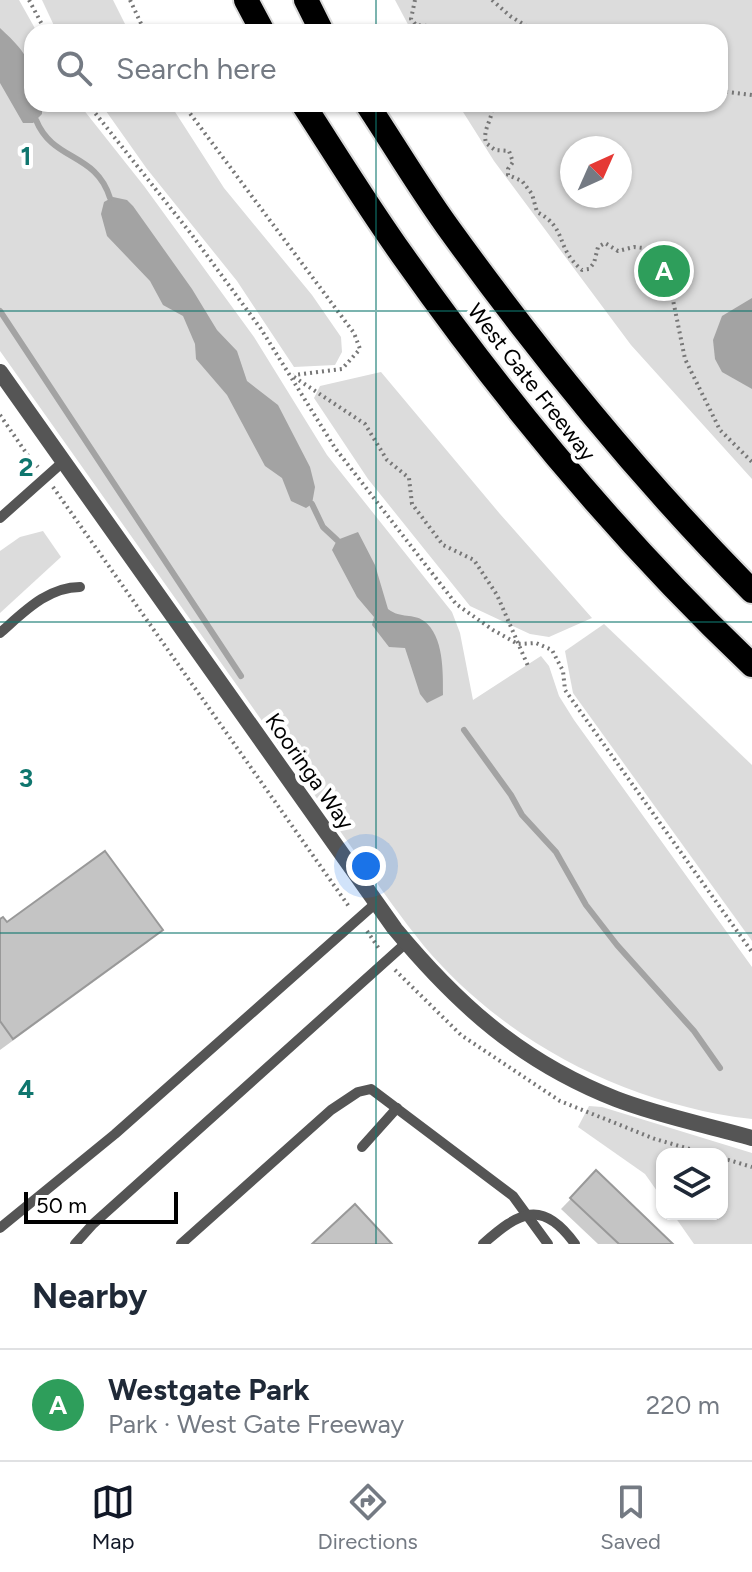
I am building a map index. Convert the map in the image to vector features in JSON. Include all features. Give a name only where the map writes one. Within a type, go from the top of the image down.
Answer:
[{"type":"highway","points":[[246,0],[259,24]]},
{"type":"highway","points":[[306,0],[318,24]]},
{"type":"highway","name":"West Gate Freeway","points":[[308,112],[401,254],[514,404],[657,571],[752,665]]},
{"type":"highway","name":"West Gate Freeway","points":[[372,112],[446,224],[556,370],[697,536],[752,591]]},
{"type":"street","name":"Kooringa Way","points":[[0,372],[376,903],[441,982],[483,1023],[564,1074],[617,1099],[752,1138]]},
{"type":"street","name":"Kooringa Way","points":[[704,1124],[752,1129]]},
{"type":"lane","points":[[0,518],[64,461]]},
{"type":"lane","points":[[0,633],[50,594],[80,587]]},
{"type":"lane","points":[[0,1228],[115,1134],[376,903]]},
{"type":"lane","points":[[75,1244],[93,1224],[406,943]]},
{"type":"lane","points":[[181,1244],[345,1100],[371,1089],[513,1196],[548,1244]]},
{"type":"lane","points":[[362,1147],[397,1108]]},
{"type":"lane","points":[[483,1244],[508,1223],[526,1214],[545,1215],[555,1220],[575,1244]]},
{"type":"path","points":[[29,0],[42,24]]},
{"type":"path","points":[[130,0],[141,24]]},
{"type":"path","points":[[415,0],[411,19],[415,24]]},
{"type":"path","points":[[492,0],[523,24]]},
{"type":"path","points":[[728,92],[752,95]]},
{"type":"path","points":[[94,112],[192,235],[292,375],[335,448],[456,604],[518,644],[536,643],[552,650],[563,671],[565,690],[752,952]]},
{"type":"path","points":[[189,112],[354,333],[360,349],[342,369],[292,375]]},
{"type":"path","points":[[493,112],[485,128],[486,143],[495,150],[509,151],[513,162],[508,175],[522,181],[532,194],[537,212],[552,220],[571,261],[582,270],[589,269],[598,247],[605,243],[618,251],[643,248],[651,256],[673,300],[685,359],[720,430],[752,462]]},
{"type":"path","points":[[292,375],[365,424],[387,460],[409,478],[412,504],[443,545],[474,560],[497,595],[528,666]]},
{"type":"path","points":[[0,415],[29,457],[29,465],[18,482]]},
{"type":"path","points":[[728,1160],[752,1167]]},
{"type":"shaded area","points":[[0,0],[19,0],[32,24],[24,24],[24,112],[85,112],[144,186],[254,337],[327,455],[452,612],[460,633],[473,700],[541,656],[549,666],[559,696],[574,720],[752,967],[752,1119],[659,1099],[614,1083],[531,1039],[492,1012],[456,981],[392,904],[0,351]]},
{"type":"shaded area","points":[[42,0],[113,0],[125,24],[53,24]]},
{"type":"shaded area","points":[[395,0],[752,0],[752,479],[631,345],[494,161],[463,112],[728,112],[728,24],[408,24]]},
{"type":"shaded area","points":[[0,28],[24,54],[24,112],[42,114],[33,123],[23,123],[0,83]]},
{"type":"shaded area","points":[[107,112],[175,112],[224,188],[312,295],[341,337],[342,352],[335,365],[294,367],[237,281],[147,169]]},
{"type":"shaded area","points":[[113,197],[127,200],[133,206],[217,330],[237,351],[247,381],[278,405],[310,467],[315,487],[312,504],[306,508],[291,501],[282,478],[265,466],[227,395],[196,359],[195,344],[183,316],[163,305],[150,281],[107,236],[101,214],[104,202]]},
{"type":"shaded area","points":[[752,298],[752,389],[722,372],[715,359],[713,340],[722,316]]},
{"type":"shaded area","points":[[381,372],[592,618],[549,637],[530,634],[470,606],[368,479],[314,398],[320,386]]},
{"type":"shaded area","points":[[43,531],[61,557],[0,613],[0,551],[20,537]]},
{"type":"shaded area","points":[[358,532],[375,565],[388,609],[424,621],[439,645],[443,695],[427,703],[420,694],[405,648],[389,647],[372,625],[374,617],[357,597],[332,550],[337,540]]},
{"type":"shaded area","points":[[604,624],[752,765],[752,941],[573,693],[565,651]]},
{"type":"shaded area","points":[[589,1106],[602,1107],[752,1153],[752,1244],[694,1244],[677,1220],[728,1220],[728,1148],[656,1148],[656,1190],[645,1174],[578,1127]]},
{"type":"building","points":[[105,851],[163,930],[13,1039],[0,1021],[0,919],[3,917],[7,922]]},
{"type":"building","points":[[596,1170],[673,1244],[619,1244],[570,1198]]},
{"type":"building","points":[[355,1204],[392,1244],[312,1244]]},
{"type":"waterway","points":[[36,120],[43,134],[53,143],[95,172],[110,198]]},
{"type":"waterway","points":[[0,311],[241,676]]},
{"type":"waterway","points":[[312,504],[323,527],[337,540]]},
{"type":"waterway","points":[[464,730],[522,815],[556,852],[586,905],[617,945],[694,1031],[720,1068]]},
{"type":"place","name":"Westgate Park","points":[[664,271]]}]
